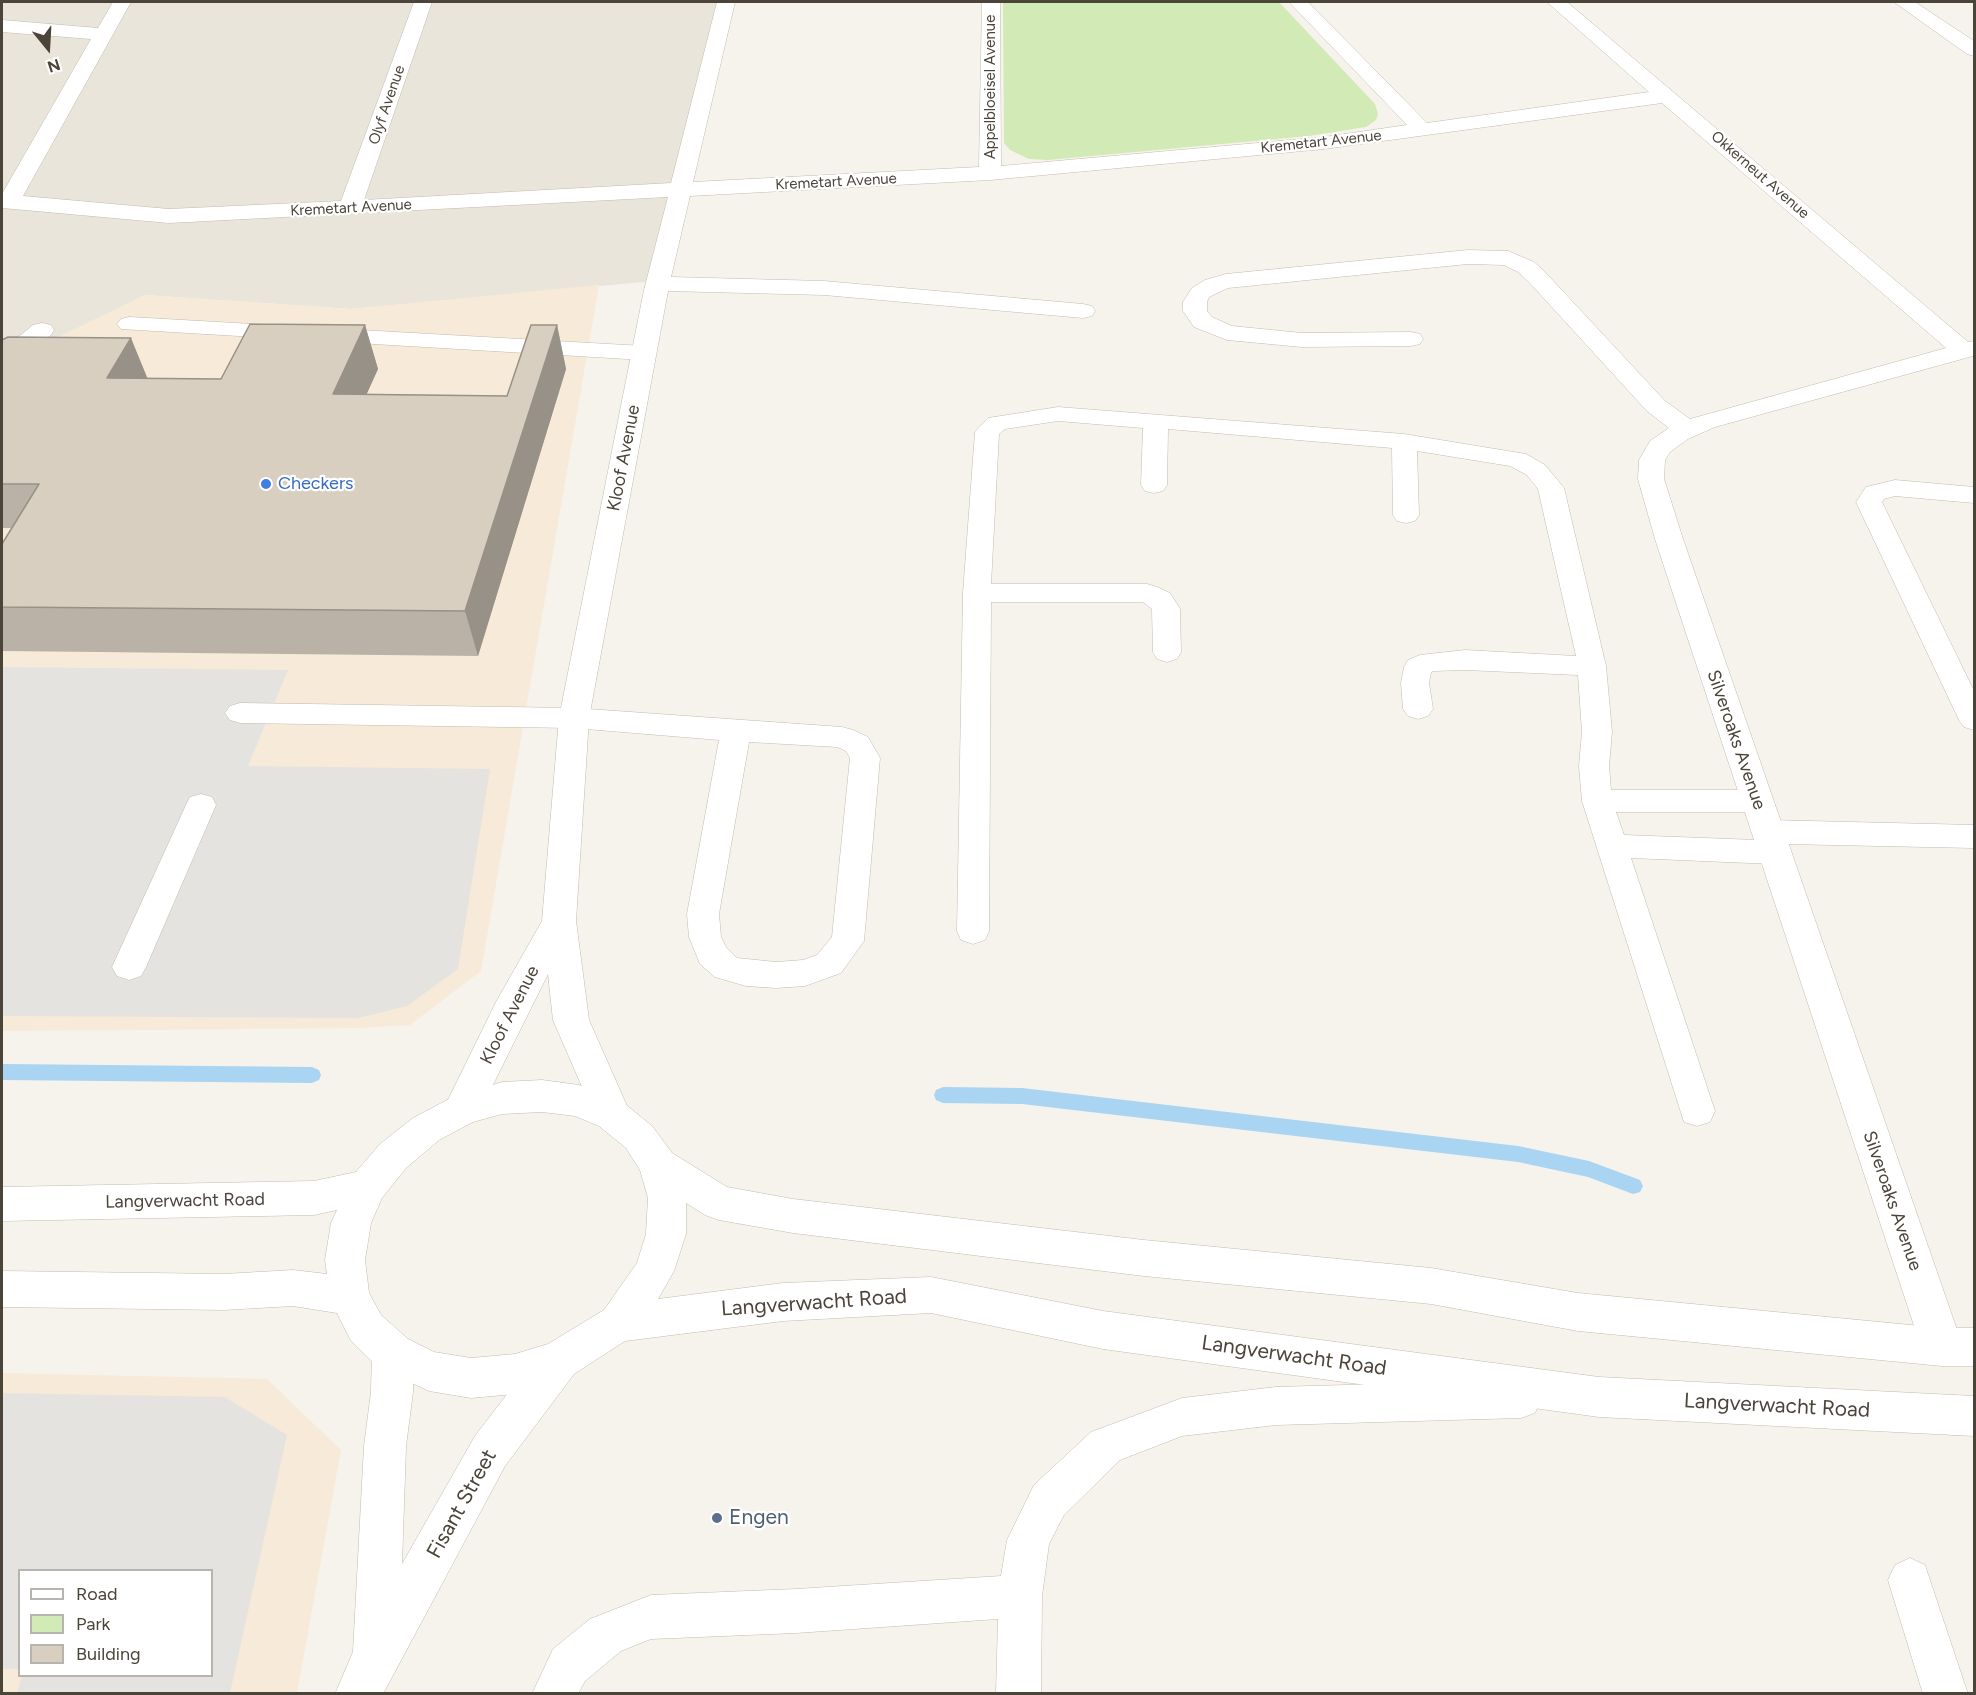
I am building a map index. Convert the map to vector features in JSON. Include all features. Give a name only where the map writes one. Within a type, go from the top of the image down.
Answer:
[{"type":"street","points":[[5,202],[122,2]]},
{"type":"street","name":"Olyf Avenue","points":[[350,208],[423,2]]},
{"type":"street","name":"Kloof Avenue","points":[[612,1115],[571,1020],[559,921],[574,718],[658,284],[726,2]]},
{"type":"street","name":"Appelbloeisel Avenue","points":[[990,173],[991,2]]},
{"type":"street","points":[[1298,2],[1423,130]]},
{"type":"street","name":"Okkerneut Avenue","points":[[1556,2],[1969,349]]},
{"type":"street","points":[[1903,2],[1974,50]]},
{"type":"street","points":[[2,26],[104,34]]},
{"type":"street","name":"Kremetart Avenue","points":[[5,202],[169,216],[990,173],[1324,143],[1668,96]]},
{"type":"street","points":[[1411,339],[1314,340],[1227,333],[1203,322],[1195,311],[1195,302],[1200,293],[1213,285],[1227,281],[1467,257],[1508,258],[1536,276],[1656,406],[1688,430]]},
{"type":"street","points":[[658,284],[824,288],[1083,311]]},
{"type":"street","points":[[2,353],[30,340],[42,330]]},
{"type":"street","name":"Silveroaks Avenue","points":[[1958,1347],[1771,842],[1672,550],[1651,479],[1652,460],[1659,447],[1688,430],[1718,418],[1969,349]]},
{"type":"street","name":"Kloof Avenue","points":[[462,1110],[509,1012],[559,921]]},
{"type":"street","points":[[542,1096],[579,1101],[612,1115],[639,1137],[658,1165],[667,1198],[666,1234],[654,1271],[618,1323],[559,1360],[515,1374],[471,1378],[429,1371],[393,1353],[366,1328],[349,1296],[345,1260],[351,1223],[368,1187],[393,1156],[409,1142],[426,1129],[462,1110],[501,1098],[542,1096]]},
{"type":"street","points":[[658,1165],[719,1203],[793,1216],[1144,1258],[1431,1286],[1578,1312],[1958,1347]]},
{"type":"street","name":"Langverwacht Road","points":[[2,1204],[314,1198],[368,1187]]},
{"type":"street","points":[[2,1289],[224,1292],[293,1288],[349,1296]]},
{"type":"street","name":"Langverwacht Road","points":[[618,1323],[783,1302],[930,1295],[1103,1330],[1599,1397],[1974,1416]]},
{"type":"street","name":"Fisant Street","points":[[367,1675],[385,1446],[392,1392],[393,1353]]},
{"type":"street","name":"Fisant Street","points":[[367,1675],[490,1451],[559,1360]]},
{"type":"lane","points":[[129,324],[644,353]]},
{"type":"lane","points":[[973,931],[977,593],[984,452],[987,432],[997,423],[1058,414],[1404,442],[1517,459],[1536,470],[1551,488],[1592,666],[1597,732],[1594,766],[1598,801],[1697,1111]]},
{"type":"lane","points":[[1154,485],[1156,421]]},
{"type":"lane","points":[[1404,442],[1406,515]]},
{"type":"lane","points":[[1974,495],[1895,488],[1875,493],[1869,502],[1974,720]]},
{"type":"lane","points":[[977,593],[1147,593],[1160,600],[1166,609],[1167,652]]},
{"type":"lane","points":[[1418,709],[1415,683],[1418,667],[1431,662],[1466,660],[1592,666]]},
{"type":"lane","points":[[240,713],[574,718],[842,737],[857,744],[865,758],[848,941],[829,964],[805,973],[746,974],[727,968],[712,955],[705,937],[703,914],[736,731]]},
{"type":"lane","points":[[1598,801],[1757,801]]},
{"type":"lane","points":[[129,967],[201,805]]},
{"type":"lane","points":[[1611,846],[1974,837]]},
{"type":"lane","points":[[1018,1694],[1020,1596],[1028,1540],[1049,1500],[1106,1446],[1182,1417],[1276,1406],[1599,1397]]},
{"type":"lane","points":[[1910,1580],[1946,1694]]},
{"type":"lane","points":[[554,1694],[569,1665],[606,1635],[651,1617],[796,1611],[1020,1596]]},
{"type":"shaded area","points":[[2,2],[727,2],[665,280],[351,309],[145,295],[2,365]]},
{"type":"shaded area","points":[[599,285],[481,971],[410,1025],[360,1028],[2,1031],[2,365],[145,295],[351,309]]},
{"type":"shaded area","points":[[2,667],[288,670],[248,766],[490,769],[458,969],[407,1006],[358,1018],[2,1016]]},
{"type":"shaded area","points":[[2,1373],[267,1379],[341,1450],[297,1693],[2,1694]]},
{"type":"shaded area","points":[[2,1393],[225,1397],[287,1435],[230,1693],[17,1693],[22,1677],[213,1677],[213,1569],[18,1569],[18,1669],[2,1669]]},
{"type":"green space","points":[[1003,2],[1279,2],[1375,104],[1378,114],[1376,120],[1366,127],[1309,136],[1048,160],[1029,159],[1010,150],[1004,143]]},
{"type":"building","name":"Checkers","points":[[250,324],[365,325],[333,394],[507,396],[531,325],[557,325],[465,611],[2,607],[2,544],[39,484],[2,484],[2,340],[8,337],[131,338],[107,378],[221,379]]},
{"type":"waterway","points":[[2,1072],[312,1075]]},
{"type":"waterway","points":[[943,1095],[1022,1096],[1518,1154],[1589,1169],[1633,1186]]},
{"type":"place","name":"Checkers","points":[[266,484]]},
{"type":"place","name":"Engen","points":[[717,1518]]}]
